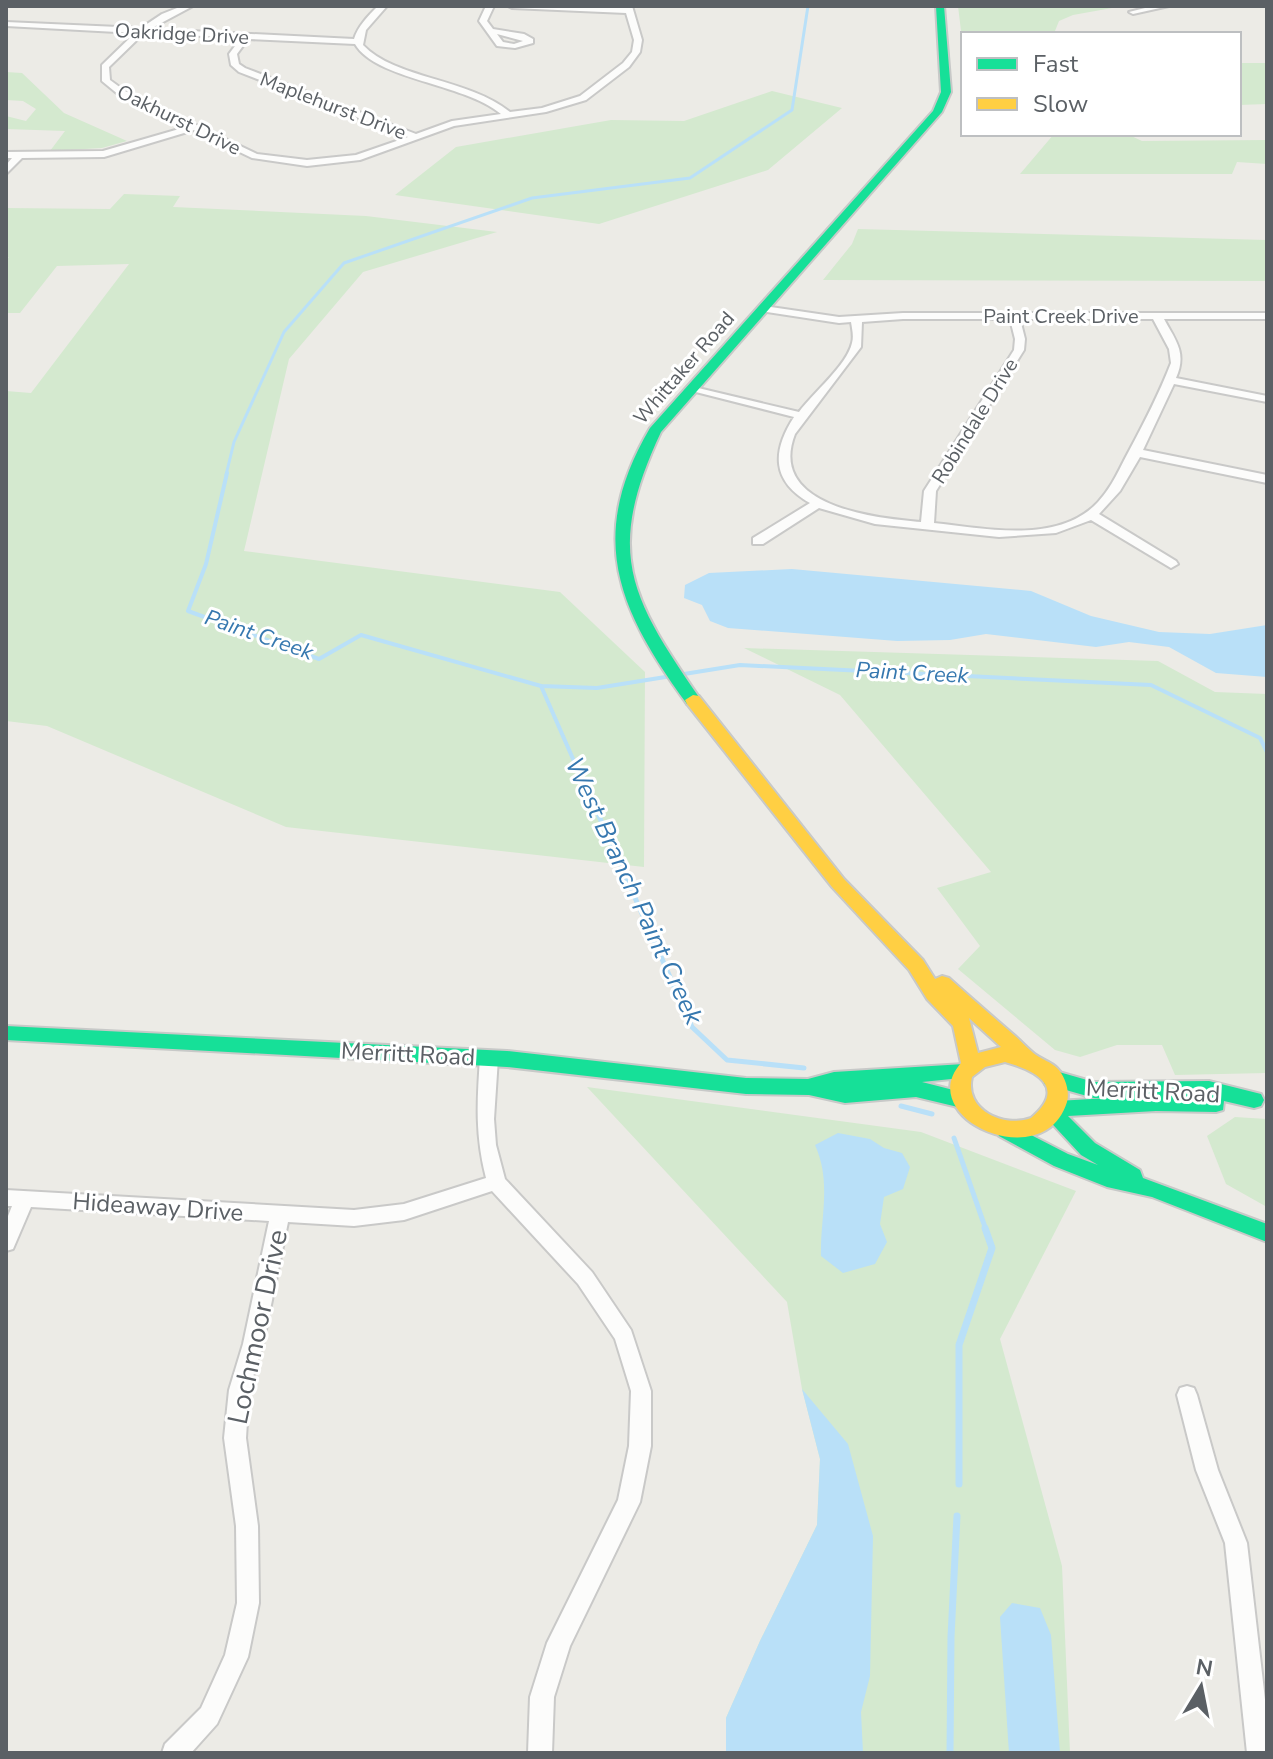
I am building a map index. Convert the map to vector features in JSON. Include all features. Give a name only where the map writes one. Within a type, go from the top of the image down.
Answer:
[{"type":"main road","name":"Whittaker Road","points":[[940,6],[946,92],[937,112],[671,413],[644,448],[630,478],[621,516],[624,582],[645,636],[838,883],[916,965],[934,994],[962,1023],[968,1068]]},
{"type":"main road","name":"Whittaker Road","points":[[916,965],[947,986],[1031,1061]]},
{"type":"main road","name":"Merritt Road","points":[[6,1033],[489,1058],[746,1086],[809,1087],[845,1095],[916,1089],[962,1100]]},
{"type":"main road","points":[[1154,1189],[1088,1149],[1056,1112],[1058,1089],[1052,1078],[1031,1061],[1005,1054],[981,1058],[968,1068],[960,1080],[962,1100],[979,1119],[1061,1160],[1107,1178],[1154,1189],[1267,1233]]},
{"type":"main road","name":"Merritt Road","points":[[809,1087],[834,1080],[968,1068]]},
{"type":"main road","name":"Merritt Road","points":[[1052,1078],[1094,1090],[1209,1089],[1261,1101]]},
{"type":"main road","name":"Merritt Road","points":[[1056,1112],[1156,1103],[1261,1101]]},
{"type":"main road","points":[[1006,1130],[1035,1129],[1056,1112]]},
{"type":"street","name":"Oakhurst Drive","points":[[189,6],[160,17],[141,32],[105,67],[106,81],[122,93],[244,153],[292,163],[357,158],[452,124],[543,110],[583,98],[626,65],[638,43],[629,8]]},
{"type":"street","points":[[372,6],[382,6]]},
{"type":"street","points":[[382,6],[359,35],[358,42],[364,52],[498,103],[508,115]]},
{"type":"street","points":[[490,6],[483,21],[493,31]]},
{"type":"street","points":[[512,6],[629,8]]},
{"type":"street","points":[[1133,12],[1165,6]]},
{"type":"street","name":"Oakridge Drive","points":[[10,25],[358,42]]},
{"type":"street","points":[[6,32],[10,25]]},
{"type":"street","name":"Maplehurst Drive","points":[[245,38],[233,54],[235,65],[242,70],[417,137]]},
{"type":"street","points":[[6,155],[104,154],[192,128]]},
{"type":"street","points":[[6,171],[19,155]]},
{"type":"street","name":"Paint Creek Drive","points":[[769,304],[831,320],[1014,315],[1267,316]]},
{"type":"street","name":"Robindale Drive","points":[[927,526],[930,491],[1019,350],[1020,339],[1014,315]]},
{"type":"street","points":[[856,317],[857,345],[785,440],[783,462],[796,486],[819,503],[855,517],[1024,533],[1064,526],[1091,515],[1112,496],[1170,380],[1177,357],[1157,316]]},
{"type":"street","points":[[1170,380],[1267,399]]},
{"type":"street","points":[[694,390],[803,416]]},
{"type":"street","points":[[1134,452],[1267,479]]},
{"type":"street","points":[[758,541],[819,503]]},
{"type":"street","points":[[1091,515],[1171,564]]},
{"type":"street","points":[[489,1058],[485,1119],[487,1145],[496,1182],[585,1278],[624,1336],[641,1391],[640,1446],[629,1502],[559,1643],[542,1697],[540,1753]]},
{"type":"street","name":"Hideaway Drive","points":[[16,1198],[280,1215],[378,1217],[437,1204],[496,1182]]},
{"type":"street","points":[[6,1243],[16,1198]]},
{"type":"street","name":"Lochmoor Drive","points":[[174,1753],[209,1716],[236,1657],[248,1603],[247,1526],[235,1438],[236,1422],[239,1390],[253,1344],[280,1215]]},
{"type":"street","points":[[1187,1395],[1207,1470],[1236,1543],[1260,1686],[1259,1753]]},
{"type":"green space","points":[[958,6],[1112,8],[1073,15],[1059,21],[1052,32],[961,32]]},
{"type":"green space","points":[[1241,63],[1267,63],[1267,104],[1241,105]]},
{"type":"green space","points":[[6,72],[22,73],[64,113],[127,141],[102,148],[50,151],[65,131],[6,129],[6,116],[26,121],[36,109],[23,101],[6,100]]},
{"type":"green space","points":[[772,91],[842,108],[768,170],[599,224],[395,195],[456,147],[611,120],[684,121]]},
{"type":"green space","points":[[1052,136],[1131,136],[1142,141],[1267,140],[1267,164],[1237,162],[1232,174],[1020,174]]},
{"type":"green space","points":[[124,194],[180,196],[173,207],[366,216],[497,232],[363,272],[289,359],[244,551],[560,592],[645,672],[644,867],[286,827],[47,726],[6,721],[6,391],[31,393],[129,264],[57,266],[20,313],[6,313],[6,260],[9,257],[6,257],[6,208],[110,209]]},
{"type":"green space","points":[[858,229],[1267,240],[1267,281],[823,280],[852,244]]},
{"type":"green space","points":[[744,648],[1158,661],[1215,692],[1267,694],[1267,1073],[1175,1075],[1162,1045],[1117,1045],[1080,1057],[1055,1050],[958,969],[980,946],[937,888],[991,872],[840,695]]},
{"type":"green space","points":[[587,1087],[921,1132],[1076,1191],[1000,1339],[1062,1566],[1070,1753],[726,1753],[726,1718],[817,1525],[820,1459],[802,1389],[787,1302]]},
{"type":"green space","points":[[1235,1117],[1267,1119],[1267,1207],[1226,1184],[1207,1136]]},
{"type":"water","points":[[792,569],[1031,591],[1091,616],[1159,632],[1210,634],[1267,625],[1267,677],[1216,673],[1169,647],[1129,642],[1096,647],[986,634],[950,640],[897,641],[728,628],[710,621],[702,605],[684,598],[685,585],[709,573]]},
{"type":"water","points":[[838,1133],[870,1139],[884,1148],[902,1153],[910,1167],[903,1189],[884,1197],[880,1224],[887,1242],[875,1264],[843,1273],[821,1256],[824,1187],[815,1145]]},
{"type":"water","points":[[802,1389],[848,1444],[873,1536],[870,1676],[861,1712],[863,1753],[726,1753],[726,1718],[817,1525],[820,1459]]},
{"type":"water","points":[[1012,1603],[1040,1608],[1051,1635],[1060,1753],[1009,1753],[1000,1617]]},
{"type":"waterway","name":"Paint Creek","points":[[226,475],[234,442],[284,332],[344,263],[532,198],[690,178],[792,110],[808,6]]},
{"type":"waterway","name":"Paint Creek","points":[[227,473],[206,564],[188,611],[319,659],[361,635],[541,686]]},
{"type":"waterway","name":"Paint Creek","points":[[541,686],[597,688],[740,665],[1151,685],[1260,738],[1267,752]]},
{"type":"waterway","name":"West Branch Paint Creek","points":[[541,686],[595,809]]},
{"type":"waterway","name":"West Branch Paint Creek","points":[[595,807],[692,1027],[727,1060],[804,1068]]},
{"type":"waterway","name":"West Branch Paint Creek","points":[[901,1106],[932,1114]]},
{"type":"waterway","name":"West Branch Paint Creek","points":[[954,1138],[986,1230]]},
{"type":"waterway","name":"West Branch Paint Creek","points":[[959,1484],[959,1345],[992,1248],[985,1228]]},
{"type":"waterway","name":"West Branch Paint Creek","points":[[950,1753],[951,1637],[957,1516]]},
{"type":"traffic: fast","points":[[693,700],[648,635],[624,572],[622,539],[626,505],[636,470],[655,431],[937,112],[946,92],[940,6]]},
{"type":"traffic: fast","points":[[6,1033],[507,1059],[746,1086],[809,1087],[845,1095],[916,1089],[962,1100]]},
{"type":"traffic: fast","points":[[814,1085],[834,1080],[964,1072]]},
{"type":"traffic: fast","points":[[1052,1078],[1094,1090],[1209,1089],[1254,1100]]},
{"type":"traffic: fast","points":[[1057,1109],[1156,1103],[1216,1104]]},
{"type":"traffic: fast","points":[[1054,1115],[1088,1149],[1133,1176]]},
{"type":"traffic: fast","points":[[1006,1130],[1061,1160],[1107,1178],[1154,1189],[1267,1233]]},
{"type":"traffic: slow","points":[[693,700],[838,883],[916,965],[934,994],[962,1023],[971,1064]]},
{"type":"traffic: slow","points":[[942,983],[1027,1058]]},
{"type":"traffic: slow","points":[[1005,1054],[1035,1063],[1051,1074],[1058,1087],[1057,1101],[1050,1114],[1038,1124],[1022,1130],[1004,1129],[978,1117],[967,1107],[960,1089],[964,1073],[970,1066],[1005,1054]]}]
